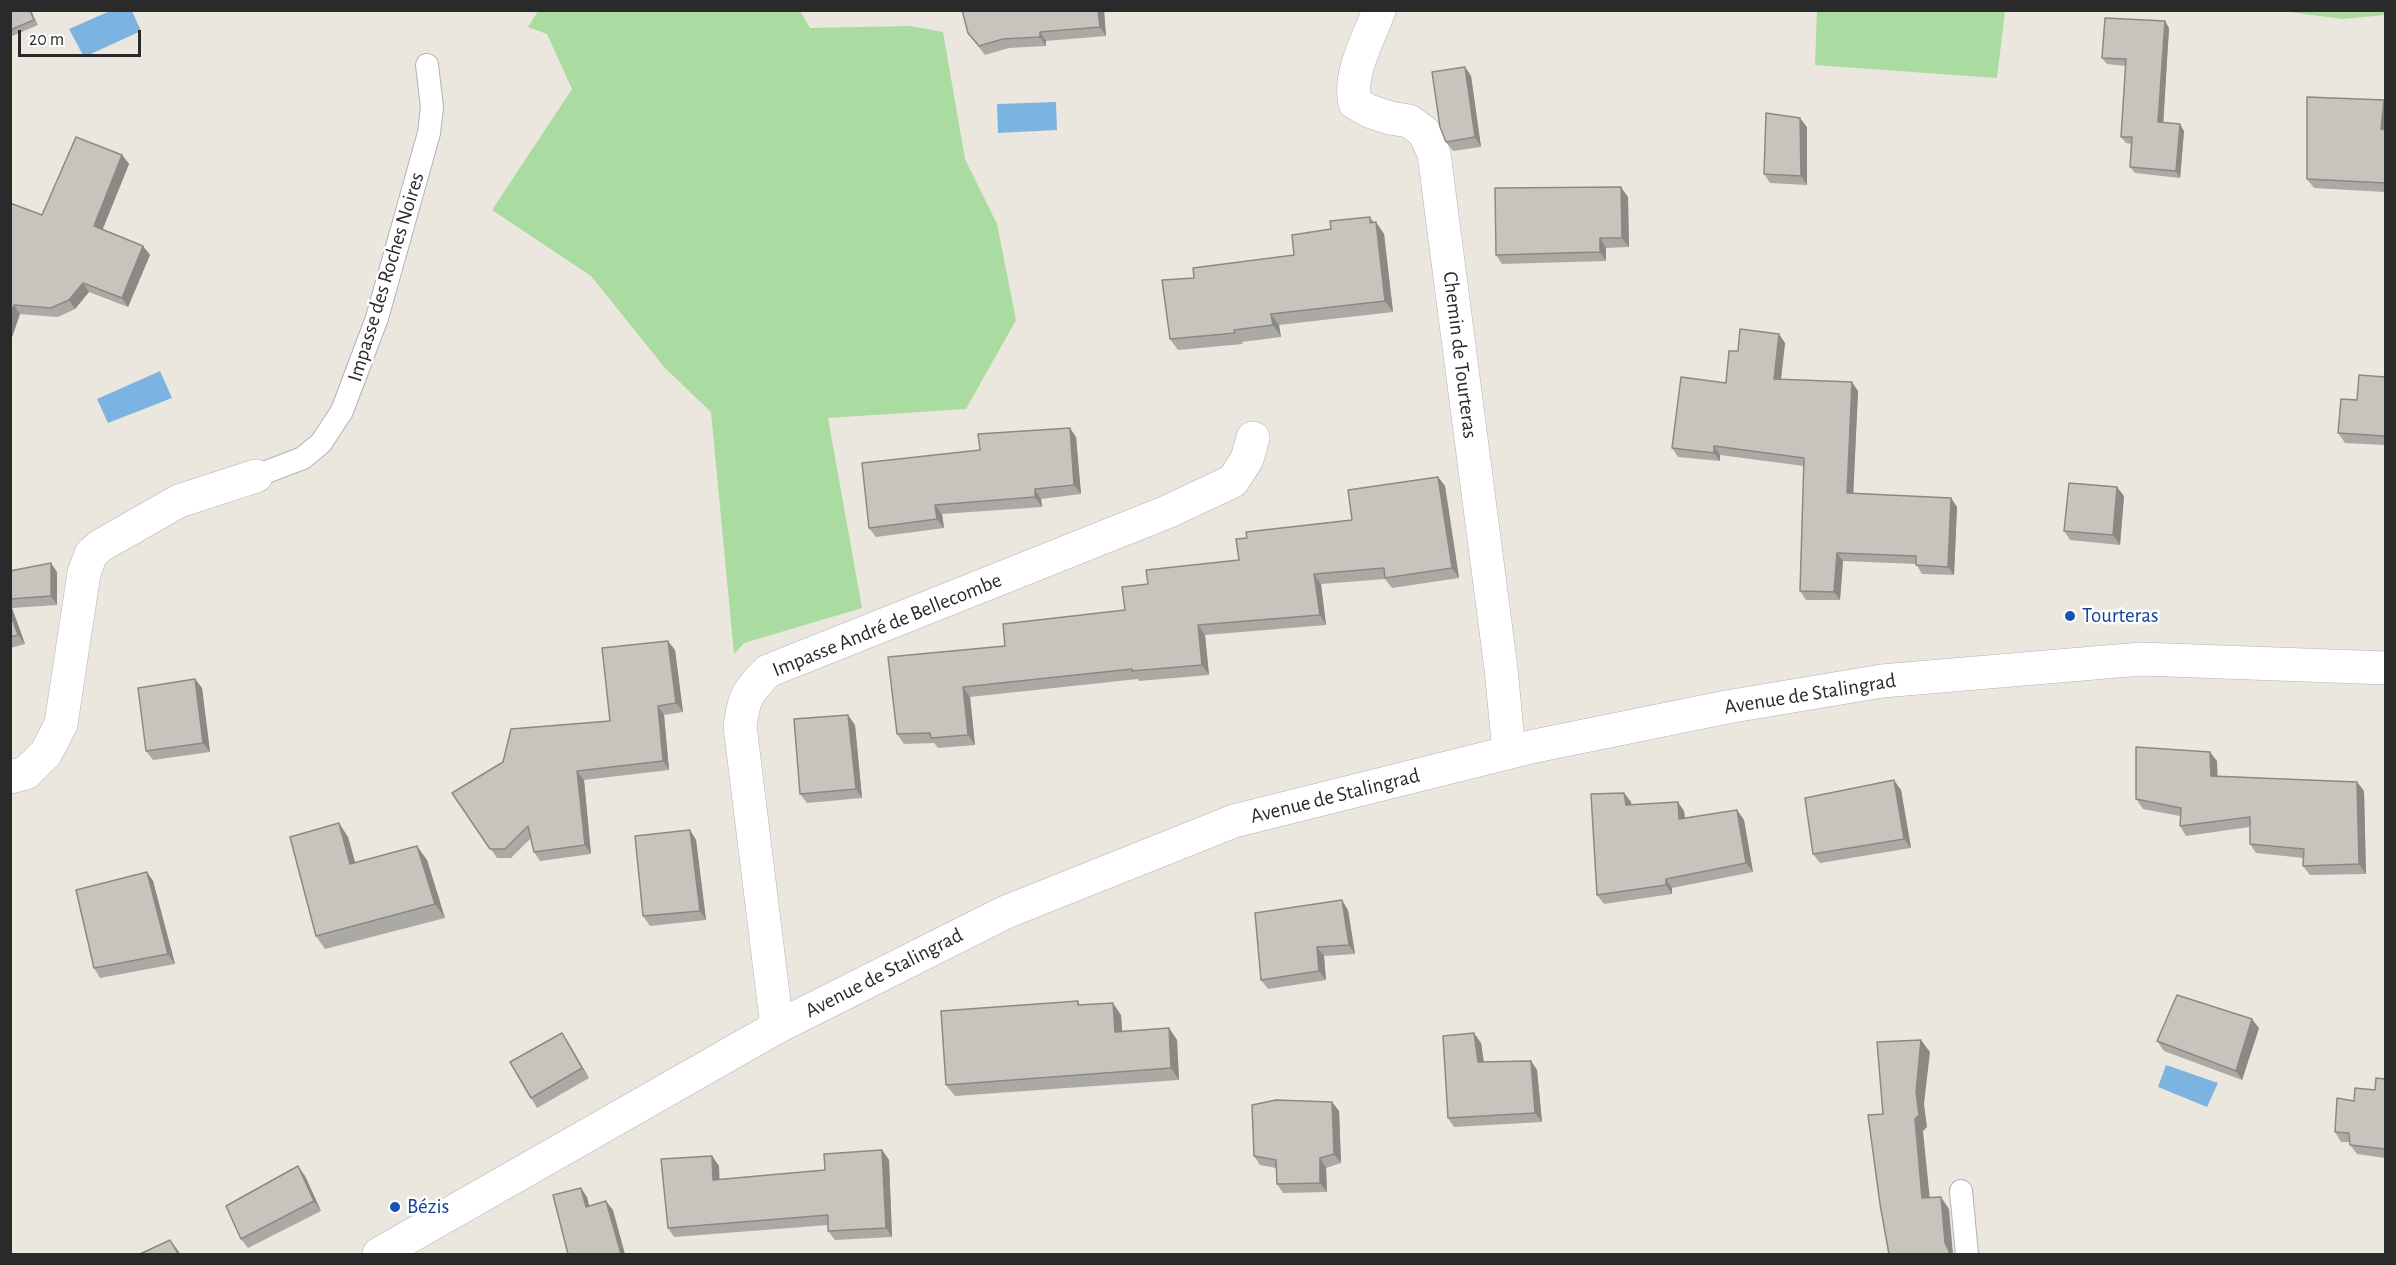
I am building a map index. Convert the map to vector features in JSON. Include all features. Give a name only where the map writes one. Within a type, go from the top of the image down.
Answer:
[{"type":"street","name":"Chemin de Tourteras","points":[[1379,10],[1353,81],[1353,94],[1355,103],[1369,111],[1409,121],[1424,132],[1434,154],[1501,669],[1509,752]]},
{"type":"street","name":"Impasse André de Bellecombe","points":[[777,1027],[740,726],[743,704],[750,689],[768,671],[1167,512],[1233,481],[1247,459],[1253,438]]},
{"type":"street","name":"Impasse des Roches Noires","points":[[10,777],[26,773],[46,753],[61,724],[84,573],[91,554],[100,546],[179,501],[256,476]]},
{"type":"street","name":"Avenue de Stalingrad","points":[[378,1254],[777,1027],[1006,912],[1234,821],[1509,752],[1727,707],[1882,681],[2141,658],[2385,668]]},
{"type":"lane","name":"Impasse des Roches Noires","points":[[256,476],[303,458],[321,443],[346,403],[377,318],[429,133],[432,107],[428,64]]},
{"type":"lane","points":[[1961,1191],[1967,1254]]},
{"type":"green space","points":[[2385,10],[2385,15],[2342,19],[2283,11]]},
{"type":"green space","points":[[538,11],[800,11],[810,28],[910,26],[943,32],[965,159],[997,224],[1016,320],[966,409],[828,418],[862,608],[744,643],[734,654],[711,412],[665,368],[591,276],[492,210],[572,89],[547,34],[528,27]]},
{"type":"green space","points":[[1817,11],[2005,11],[1997,78],[1815,65]]},
{"type":"water","points":[[110,11],[132,11],[141,31],[84,57],[69,29]]},
{"type":"water","points":[[1056,102],[1057,130],[998,133],[997,104]]},
{"type":"water","points":[[160,371],[172,398],[108,423],[97,399]]},
{"type":"water","points":[[2166,1065],[2218,1083],[2207,1107],[2158,1087]]},
{"type":"building","points":[[10,10],[30,10],[34,20],[10,30]]},
{"type":"building","points":[[962,10],[1098,10],[1100,27],[1040,32],[1040,37],[1003,39],[979,46],[968,33]]},
{"type":"building","points":[[2105,18],[2165,21],[2158,122],[2180,124],[2176,171],[2130,167],[2132,137],[2121,137],[2126,59],[2102,58]]},
{"type":"building","points":[[1465,67],[1475,137],[1446,142],[1440,127],[1432,72]]},
{"type":"building","points":[[2307,97],[2384,100],[2381,129],[2385,130],[2385,183],[2307,179]]},
{"type":"building","points":[[1766,113],[1800,118],[1801,176],[1764,174]]},
{"type":"building","points":[[76,137],[122,155],[94,226],[143,246],[122,298],[83,283],[69,300],[51,308],[14,305],[10,315],[10,203],[42,215]]},
{"type":"building","points":[[1621,187],[1622,238],[1600,238],[1600,252],[1496,255],[1495,188]]},
{"type":"building","points":[[1370,217],[1370,223],[1376,222],[1385,301],[1271,314],[1273,325],[1234,330],[1235,333],[1170,339],[1162,280],[1194,278],[1193,268],[1294,255],[1292,235],[1331,229],[1330,221]]},
{"type":"building","points":[[1740,329],[1779,334],[1774,379],[1852,382],[1847,493],[1951,498],[1948,567],[1916,565],[1916,556],[1837,553],[1834,592],[1800,591],[1804,458],[1714,446],[1714,453],[1672,448],[1681,377],[1726,383],[1729,351],[1738,351]]},
{"type":"building","points":[[2359,375],[2385,377],[2385,436],[2338,433],[2341,399],[2357,400]]},
{"type":"building","points":[[1070,428],[1074,485],[1035,489],[1035,497],[935,505],[937,519],[869,528],[862,463],[980,450],[978,434]]},
{"type":"building","points":[[1438,477],[1452,568],[1385,578],[1384,568],[1314,574],[1320,615],[1198,625],[1202,665],[1132,671],[1132,669],[963,687],[968,735],[931,738],[930,733],[897,734],[888,657],[1005,646],[1003,624],[1125,610],[1122,587],[1148,584],[1146,570],[1239,560],[1236,539],[1247,538],[1246,532],[1352,520],[1348,490]]},
{"type":"building","points":[[2069,483],[2117,487],[2113,535],[2064,531]]},
{"type":"building","points":[[51,563],[51,596],[10,599],[10,571]]},
{"type":"building","points":[[10,612],[18,635],[10,637]]},
{"type":"building","points":[[668,641],[676,703],[658,706],[663,761],[577,771],[585,845],[534,852],[528,826],[505,849],[490,849],[452,793],[503,762],[511,729],[610,721],[602,648]]},
{"type":"building","points":[[195,679],[203,743],[146,751],[138,688]]},
{"type":"building","points":[[848,715],[856,789],[800,794],[794,719]]},
{"type":"building","points":[[2136,747],[2210,752],[2211,776],[2357,782],[2359,864],[2303,866],[2304,849],[2250,844],[2250,817],[2180,826],[2181,808],[2136,799]]},
{"type":"building","points":[[1894,780],[1904,839],[1813,854],[1805,798]]},
{"type":"building","points":[[1624,793],[1626,805],[1678,802],[1679,819],[1737,810],[1746,863],[1666,879],[1666,885],[1597,895],[1591,794]]},
{"type":"building","points":[[339,823],[350,864],[417,846],[435,904],[316,936],[290,837]]},
{"type":"building","points":[[690,830],[700,911],[643,916],[635,836]]},
{"type":"building","points":[[147,872],[168,954],[94,968],[76,890]]},
{"type":"building","points":[[1342,900],[1349,945],[1317,947],[1319,971],[1261,980],[1255,913]]},
{"type":"building","points":[[2177,995],[2252,1019],[2236,1071],[2157,1041]]},
{"type":"building","points":[[1078,1001],[1078,1005],[1113,1003],[1115,1032],[1169,1028],[1171,1068],[946,1085],[941,1011]]},
{"type":"building","points":[[562,1033],[582,1068],[531,1098],[510,1062]]},
{"type":"building","points":[[1474,1033],[1478,1062],[1531,1061],[1535,1113],[1448,1118],[1443,1036]]},
{"type":"building","points":[[1921,1040],[1916,1092],[1919,1115],[1915,1119],[1922,1198],[1941,1197],[1945,1243],[1949,1254],[1889,1254],[1868,1115],[1883,1114],[1877,1042]]},
{"type":"building","points":[[2376,1078],[2385,1079],[2385,1149],[2350,1145],[2349,1133],[2335,1132],[2337,1098],[2354,1101],[2355,1088],[2375,1090]]},
{"type":"building","points":[[1276,1100],[1332,1102],[1334,1154],[1320,1158],[1320,1183],[1277,1184],[1276,1160],[1254,1156],[1252,1105]]},
{"type":"building","points":[[882,1150],[886,1228],[828,1231],[828,1215],[668,1228],[661,1159],[712,1156],[713,1180],[825,1170],[824,1154]]},
{"type":"building","points":[[298,1166],[314,1201],[241,1239],[226,1206]]},
{"type":"building","points":[[581,1188],[586,1207],[606,1201],[621,1254],[568,1254],[553,1195]]},
{"type":"building","points":[[170,1240],[178,1254],[140,1254]]},
{"type":"place","name":"Tourteras","points":[[2070,616]]},
{"type":"place","name":"Bézis","points":[[395,1207]]}]
